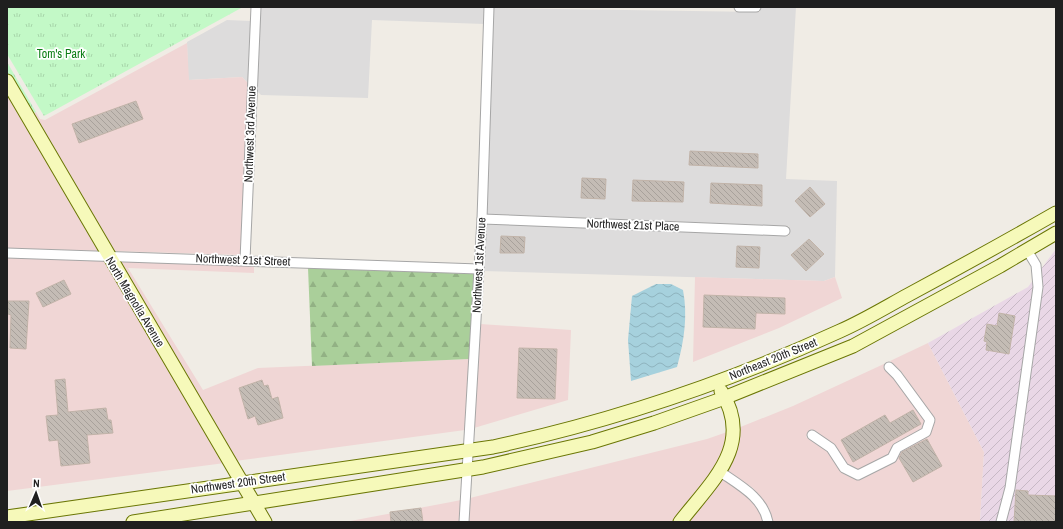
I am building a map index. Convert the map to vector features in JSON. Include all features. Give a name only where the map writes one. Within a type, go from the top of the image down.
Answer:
[{"type":"main road","name":"North Magnolia Avenue","points":[[7,81],[265,522]]},
{"type":"main road","name":"Northeast 20th Street","points":[[468,451],[534,438],[649,406],[716,383],[842,331],[1018,235],[1056,212]]},
{"type":"main road","points":[[1018,235],[1027,250]]},
{"type":"main road","name":"Northeast 20th Street","points":[[467,469],[592,442],[654,423],[725,398],[853,346],[1052,235]]},
{"type":"main road","points":[[680,522],[727,461],[734,436],[733,420],[725,398],[716,383]]},
{"type":"main road","name":"Northwest 20th Street","points":[[13,518],[242,482],[468,451]]},
{"type":"main road","name":"Northwest 20th Street","points":[[133,522],[467,469]]},
{"type":"street","name":"Northwest 3rd Avenue","points":[[245,260],[256,7]]},
{"type":"street","name":"Northwest 1st Avenue","points":[[464,522],[482,219],[490,7]]},
{"type":"street","points":[[739,7],[756,7]]},
{"type":"street","name":"Northwest 21st Place","points":[[482,219],[784,231]]},
{"type":"street","points":[[1001,522],[1010,488],[1038,287],[1036,265],[1027,250]]},
{"type":"street","name":"Northwest 21st Street","points":[[7,253],[479,269]]},
{"type":"street","points":[[812,435],[831,448],[844,468],[858,475],[892,458],[897,448],[926,432],[930,420],[897,375],[889,367]]},
{"type":"street","points":[[719,471],[750,492],[766,511],[768,522]]},
{"type":"shaded area","points":[[260,7],[485,7],[484,24],[372,20],[368,98],[261,95],[257,91]]},
{"type":"shaded area","points":[[760,7],[796,7],[786,179],[837,181],[835,277],[824,281],[483,271],[486,224],[789,236],[789,226],[486,214],[494,8],[760,12]]},
{"type":"shaded area","points":[[227,20],[251,21],[248,83],[242,77],[188,80],[187,42]]},
{"type":"shaded area","points":[[187,43],[189,80],[242,77],[248,83],[241,255],[111,251],[31,114],[36,112],[40,119],[45,120]]},
{"type":"shaded area","points":[[7,90],[100,251],[7,248]]},
{"type":"shaded area","points":[[1056,249],[1056,522],[1005,522],[1014,489],[1043,287],[1041,269]]},
{"type":"shaded area","points":[[7,258],[106,261],[225,463],[7,491]]},
{"type":"shaded area","points":[[117,261],[254,265],[254,273],[128,268],[203,390],[258,368],[469,359],[465,430],[235,461]]},
{"type":"shaded area","points":[[695,277],[824,281],[835,277],[842,298],[779,328],[693,362]]},
{"type":"shaded area","points":[[1034,279],[1006,487],[996,522],[980,522],[984,452],[928,343],[1028,287]]},
{"type":"shaded area","points":[[480,324],[571,330],[568,400],[474,428]]},
{"type":"shaded area","points":[[928,343],[984,452],[980,522],[773,522],[769,508],[753,488],[726,470],[738,428],[793,406],[886,363],[883,367],[894,378],[925,421],[923,428],[895,443],[889,454],[858,470],[846,464],[835,445],[811,429],[806,437],[828,452],[842,473],[856,480],[860,480],[893,463],[900,452],[928,436],[934,422],[933,417],[901,371],[890,361]]},
{"type":"shaded area","points":[[730,431],[723,458],[674,522],[468,522],[470,498],[707,439]]},
{"type":"shaded area","points":[[720,478],[748,496],[762,514],[764,522],[686,522]]},
{"type":"shaded area","points":[[461,500],[460,522],[345,522],[451,502]]},
{"type":"green space","name":"Tom's Park","points":[[7,7],[243,7],[44,116],[7,54]]},
{"type":"green space","points":[[7,62],[36,112],[31,114],[7,72]]},
{"type":"green space","points":[[308,268],[474,274],[469,359],[312,366]]},
{"type":"water","points":[[656,284],[671,284],[683,290],[685,319],[682,348],[677,367],[631,381],[628,340],[632,296]]},
{"type":"building","points":[[136,101],[143,119],[79,143],[72,124]]},
{"type":"building","points":[[690,151],[758,154],[758,168],[689,165]]},
{"type":"building","points":[[582,178],[606,179],[605,199],[581,198]]},
{"type":"building","points":[[633,180],[684,182],[683,202],[632,201]]},
{"type":"building","points":[[711,183],[762,185],[762,206],[710,203]]},
{"type":"building","points":[[810,187],[825,204],[810,217],[795,201]]},
{"type":"building","points":[[501,236],[525,237],[524,253],[500,253]]},
{"type":"building","points":[[809,239],[824,254],[806,271],[791,255]]},
{"type":"building","points":[[737,246],[760,247],[759,268],[736,267]]},
{"type":"building","points":[[64,280],[71,294],[43,307],[36,293]]},
{"type":"building","points":[[704,295],[785,298],[785,314],[756,313],[755,329],[703,327]]},
{"type":"building","points":[[8,301],[29,301],[26,349],[10,348],[11,315],[8,314]]},
{"type":"building","points":[[999,313],[1015,316],[1009,354],[986,350],[987,342],[984,341],[987,324],[997,326]]},
{"type":"building","points":[[519,348],[557,349],[555,399],[517,398]]},
{"type":"building","points":[[65,379],[68,412],[106,408],[108,420],[111,420],[113,433],[87,435],[90,463],[61,466],[58,440],[49,441],[46,416],[58,415],[55,380]]},
{"type":"building","points":[[262,380],[264,386],[268,385],[272,399],[278,397],[283,418],[258,425],[255,416],[248,419],[239,388]]},
{"type":"building","points":[[913,410],[921,424],[853,462],[841,440],[885,415],[890,423]]},
{"type":"building","points":[[927,439],[942,466],[913,482],[899,458],[902,452]]},
{"type":"building","points":[[1016,490],[1028,491],[1028,495],[1056,496],[1056,522],[1014,522]]},
{"type":"building","points":[[421,508],[423,522],[391,522],[390,512]]}]
